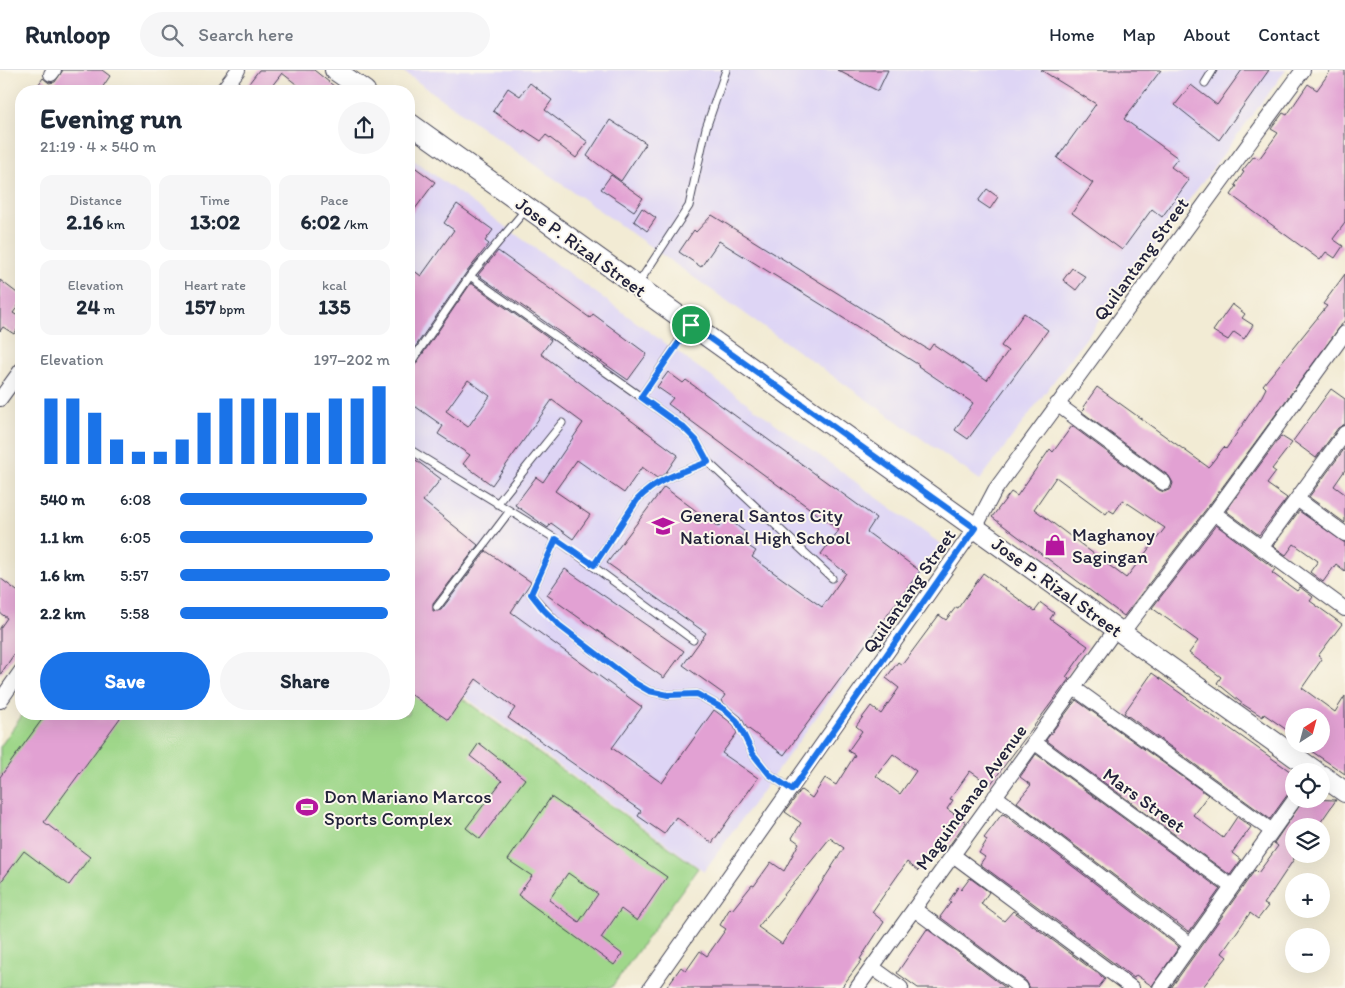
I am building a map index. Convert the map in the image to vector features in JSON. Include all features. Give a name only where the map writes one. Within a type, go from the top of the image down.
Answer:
[{"type":"street","points":[[227,85],[238,70]]},
{"type":"street","points":[[336,70],[357,85]]},
{"type":"street","name":"Quilantang Street","points":[[650,988],[792,790],[975,528],[994,490],[1303,70]]},
{"type":"street","name":"Jose P. Rizal Street","points":[[415,129],[1304,763]]},
{"type":"street","name":"Maguindanao Avenue","points":[[857,988],[1074,688],[1214,513],[1345,333]]},
{"type":"street","points":[[2,394],[15,378]]},
{"type":"street","points":[[1057,404],[1164,483]]},
{"type":"street","points":[[1261,548],[1297,500],[1340,449],[1345,433]]},
{"type":"street","points":[[1297,500],[1345,534]]},
{"type":"street","points":[[1214,513],[1345,609]]},
{"type":"street","points":[[0,701],[15,680]]},
{"type":"street","points":[[1074,688],[1272,831]]},
{"type":"street","name":"Mars Street","points":[[1034,742],[1232,887]]},
{"type":"street","points":[[1330,782],[1345,792]]},
{"type":"street","points":[[996,796],[1191,944]]},
{"type":"street","points":[[1160,988],[1289,808]]},
{"type":"street","points":[[952,855],[1132,988]]},
{"type":"street","points":[[914,909],[1021,988]]},
{"type":"street","points":[[872,967],[901,988]]},
{"type":"lane","points":[[637,286],[690,206],[706,128],[726,70]]},
{"type":"lane","points":[[1205,83],[1213,70]]},
{"type":"lane","points":[[415,356],[470,276],[527,208]]},
{"type":"lane","points":[[470,276],[684,428],[696,440],[708,462],[832,578]]},
{"type":"lane","points":[[641,397],[691,325]]},
{"type":"lane","points":[[498,504],[562,423]]},
{"type":"lane","points":[[415,453],[509,512],[556,539],[594,565],[693,640]]},
{"type":"lane","points":[[594,565],[645,491],[666,477],[708,462]]},
{"type":"lane","points":[[437,607],[509,512]]},
{"type":"lane","points":[[556,539],[531,594],[543,609],[560,626],[635,683],[649,691],[668,695],[697,694],[724,709],[737,721],[753,754],[769,774],[792,790]]},
{"type":"shaded area","points":[[401,70],[1286,70],[980,480]]},
{"type":"shaded area","name":"General Santos City National High School","points":[[415,161],[942,545],[704,871],[415,660]]},
{"type":"green space","name":"Don Mariano Marcos Sports Complex","points":[[415,664],[698,868],[611,988],[0,988],[0,747],[19,720],[415,720]]},
{"type":"building","points":[[63,70],[102,70],[110,76],[104,85],[38,85],[43,78],[49,83],[55,82]]},
{"type":"building","points":[[259,70],[314,70],[333,85],[297,85],[282,73],[273,85],[248,85]]},
{"type":"building","points":[[837,70],[888,70],[878,91]]},
{"type":"building","points":[[1041,70],[1161,70],[1124,119],[1178,158],[1171,167],[1189,180],[1162,217],[1152,209],[1122,250],[1072,213],[1093,183],[1057,158],[1096,104]]},
{"type":"building","points":[[1242,70],[1269,70],[1219,140],[1175,105],[1191,85],[1217,105]]},
{"type":"building","points":[[1331,70],[1345,70],[1345,223],[1333,239],[1343,246],[1335,258],[1326,252],[1320,260],[1231,195],[1244,172],[1242,171],[1254,156],[1259,159],[1278,133],[1271,129],[1283,113],[1287,115],[1308,84],[1317,90]]},
{"type":"building","points":[[530,83],[552,100],[545,110],[588,142],[576,158],[546,135],[541,141],[524,130],[523,132],[493,111],[508,88],[520,96]]},
{"type":"building","points":[[610,120],[646,143],[621,181],[587,156]]},
{"type":"building","points":[[415,167],[435,182],[415,209]]},
{"type":"building","points":[[611,175],[643,198],[634,211],[601,189]]},
{"type":"building","points":[[987,189],[998,197],[990,209],[978,201]]},
{"type":"building","points":[[457,204],[493,230],[485,241],[489,244],[466,273],[415,347],[415,272],[421,276],[454,230],[444,223]]},
{"type":"building","points":[[642,208],[656,218],[647,231],[634,221]]},
{"type":"building","points":[[712,215],[929,350],[933,344],[987,380],[1008,351],[1001,346],[1024,313],[1048,330],[968,439],[955,430],[973,403],[919,365],[719,241],[701,267],[679,252],[694,230],[696,232]]},
{"type":"building","points":[[498,251],[590,318],[593,314],[647,354],[628,380],[478,275]]},
{"type":"building","points":[[1072,268],[1086,277],[1076,290],[1063,280]]},
{"type":"building","points":[[1345,274],[1345,320],[1207,508],[1124,616],[992,517],[1011,492],[1017,496],[1050,449],[1053,452],[1072,426],[1159,490],[1164,492],[1171,489],[1173,483],[1169,476],[1082,412],[1085,409],[1083,407],[1097,387],[1208,467],[1224,447],[1226,449],[1262,396],[1266,388],[1263,385],[1327,306],[1323,304]],"holes":[[[1056,477],[1106,514],[1109,510],[1114,513],[1123,500],[1165,528],[1126,578],[1034,509]]]},
{"type":"building","points":[[0,280],[15,291],[15,310],[13,313],[15,314],[15,333],[14,334],[3,327],[0,331]]},
{"type":"building","points":[[471,283],[551,340],[541,354],[678,455],[665,474],[657,478],[642,467],[624,493],[577,460],[555,491],[590,515],[573,539],[551,523],[548,528],[515,505],[536,477],[543,482],[583,423],[552,400],[492,485],[463,464],[470,455],[438,434],[443,426],[415,406],[415,365]],"holes":[[[468,380],[490,396],[468,427],[446,411]]]},
{"type":"building","points":[[1232,304],[1245,314],[1242,318],[1253,325],[1244,339],[1234,332],[1228,340],[1213,331]]},
{"type":"building","points":[[668,372],[683,383],[686,380],[876,518],[867,532],[920,571],[784,755],[746,727],[741,717],[721,701],[725,695],[683,665],[706,633],[607,563],[664,487],[718,527],[726,517],[745,532],[739,540],[756,551],[752,557],[822,607],[846,573],[821,554],[839,530],[668,404],[673,398],[657,387]]},
{"type":"building","points":[[1331,389],[1345,399],[1345,424],[1338,428],[1316,458],[1293,441]]},
{"type":"building","points":[[1281,436],[1292,443],[1272,469],[1276,472],[1267,484],[1287,498],[1259,535],[1226,511]]},
{"type":"building","points":[[1345,448],[1345,470],[1334,486],[1345,494],[1345,523],[1309,497]]},
{"type":"building","points":[[415,460],[441,479],[423,501],[478,545],[433,604],[433,611],[441,610],[486,551],[531,582],[511,612],[642,707],[612,748],[662,783],[714,710],[733,724],[737,733],[722,753],[758,778],[712,843],[676,817],[664,834],[638,816],[641,811],[508,718],[515,708],[476,679],[448,720],[415,697]]},
{"type":"building","points":[[1299,511],[1345,543],[1345,571],[1336,564],[1323,582],[1310,572],[1318,561],[1294,544],[1286,555],[1273,546]]},
{"type":"building","points":[[1216,525],[1275,569],[1272,573],[1297,591],[1300,587],[1313,597],[1310,601],[1342,624],[1318,656],[1322,659],[1302,688],[1330,708],[1285,708],[1285,729],[1264,714],[1263,717],[1244,705],[1217,683],[1221,677],[1189,653],[1198,641],[1152,608]]},
{"type":"building","points":[[565,569],[684,651],[664,678],[547,595]]},
{"type":"building","points":[[983,573],[1035,611],[1041,603],[1054,613],[1050,619],[1088,646],[1066,677],[1069,679],[990,785],[970,771],[950,799],[953,800],[947,809],[966,822],[944,853],[936,848],[918,871],[907,862],[872,912],[884,922],[860,959],[862,960],[841,988],[666,988],[681,967],[686,971],[700,951],[707,956],[726,929],[720,925],[730,908],[732,910],[752,885],[754,886],[771,862],[784,871],[799,843],[792,838],[801,823],[785,812],[801,790],[812,798],[825,778],[836,785],[855,755],[848,751],[862,731],[856,726],[871,706],[881,714],[899,688],[886,678],[898,662],[902,665],[939,615],[946,620],[956,607],[958,608]],"holes":[[[893,754],[916,771],[900,794],[876,776]],[[830,838],[844,848],[782,944],[758,927]]]},
{"type":"building","points":[[0,578],[15,589],[15,653],[0,675],[0,628],[7,618],[0,613]]},
{"type":"building","points":[[1152,673],[1285,768],[1285,798],[1270,819],[1124,713]]},
{"type":"building","points":[[1345,696],[1345,774],[1314,753],[1330,753],[1330,708],[1335,712]]},
{"type":"building","points":[[1076,700],[1208,795],[1193,815],[1223,838],[1237,817],[1251,827],[1232,853],[1241,860],[1230,875],[1046,740]]},
{"type":"building","points":[[42,720],[119,720],[44,822],[90,857],[69,885],[24,851],[0,883],[0,777]]},
{"type":"building","points":[[479,743],[525,779],[480,839],[466,828],[502,781],[470,756]]},
{"type":"building","points":[[1036,754],[1220,889],[1189,932],[1017,802],[1031,785],[1020,777]]},
{"type":"building","points":[[551,797],[667,877],[637,921],[621,909],[601,938],[622,954],[614,965],[518,895],[532,876],[508,860]],"holes":[[[568,873],[598,894],[579,922],[549,900]]]},
{"type":"building","points":[[1330,800],[1336,800],[1324,818],[1291,818],[1298,808],[1330,808]]},
{"type":"building","points":[[1002,814],[1179,947],[1152,986],[1136,975],[1134,978],[980,864],[985,857],[979,853],[987,840],[984,838]]},
{"type":"building","points":[[1285,827],[1285,863],[1291,863],[1264,904],[1268,906],[1258,919],[1250,913],[1222,953],[1227,957],[1202,988],[1171,988],[1255,870],[1258,873],[1278,846],[1274,843]]},
{"type":"building","points":[[970,878],[989,892],[981,904],[1004,921],[1013,911],[1105,979],[1098,988],[1030,988],[1026,981],[940,917],[951,902],[949,901],[958,887],[961,890]]},
{"type":"building","points":[[927,929],[1006,988],[918,988],[897,973]]},
{"type":"place","name":"General Santos City National High School","points":[[663,526]]},
{"type":"place","name":"Maghanoy Sagingan","points":[[1055,545]]},
{"type":"place","name":"Don Mariano Marcos Sports Complex","points":[[307,807]]},
{"type":"route","points":[[691,325],[975,528],[792,790],[769,774],[745,742],[737,721],[724,709],[697,694],[668,695],[649,691],[635,683],[560,626],[531,594],[556,539],[594,565],[645,491],[666,477],[708,462],[696,440],[684,428],[641,397],[691,325]]}]
